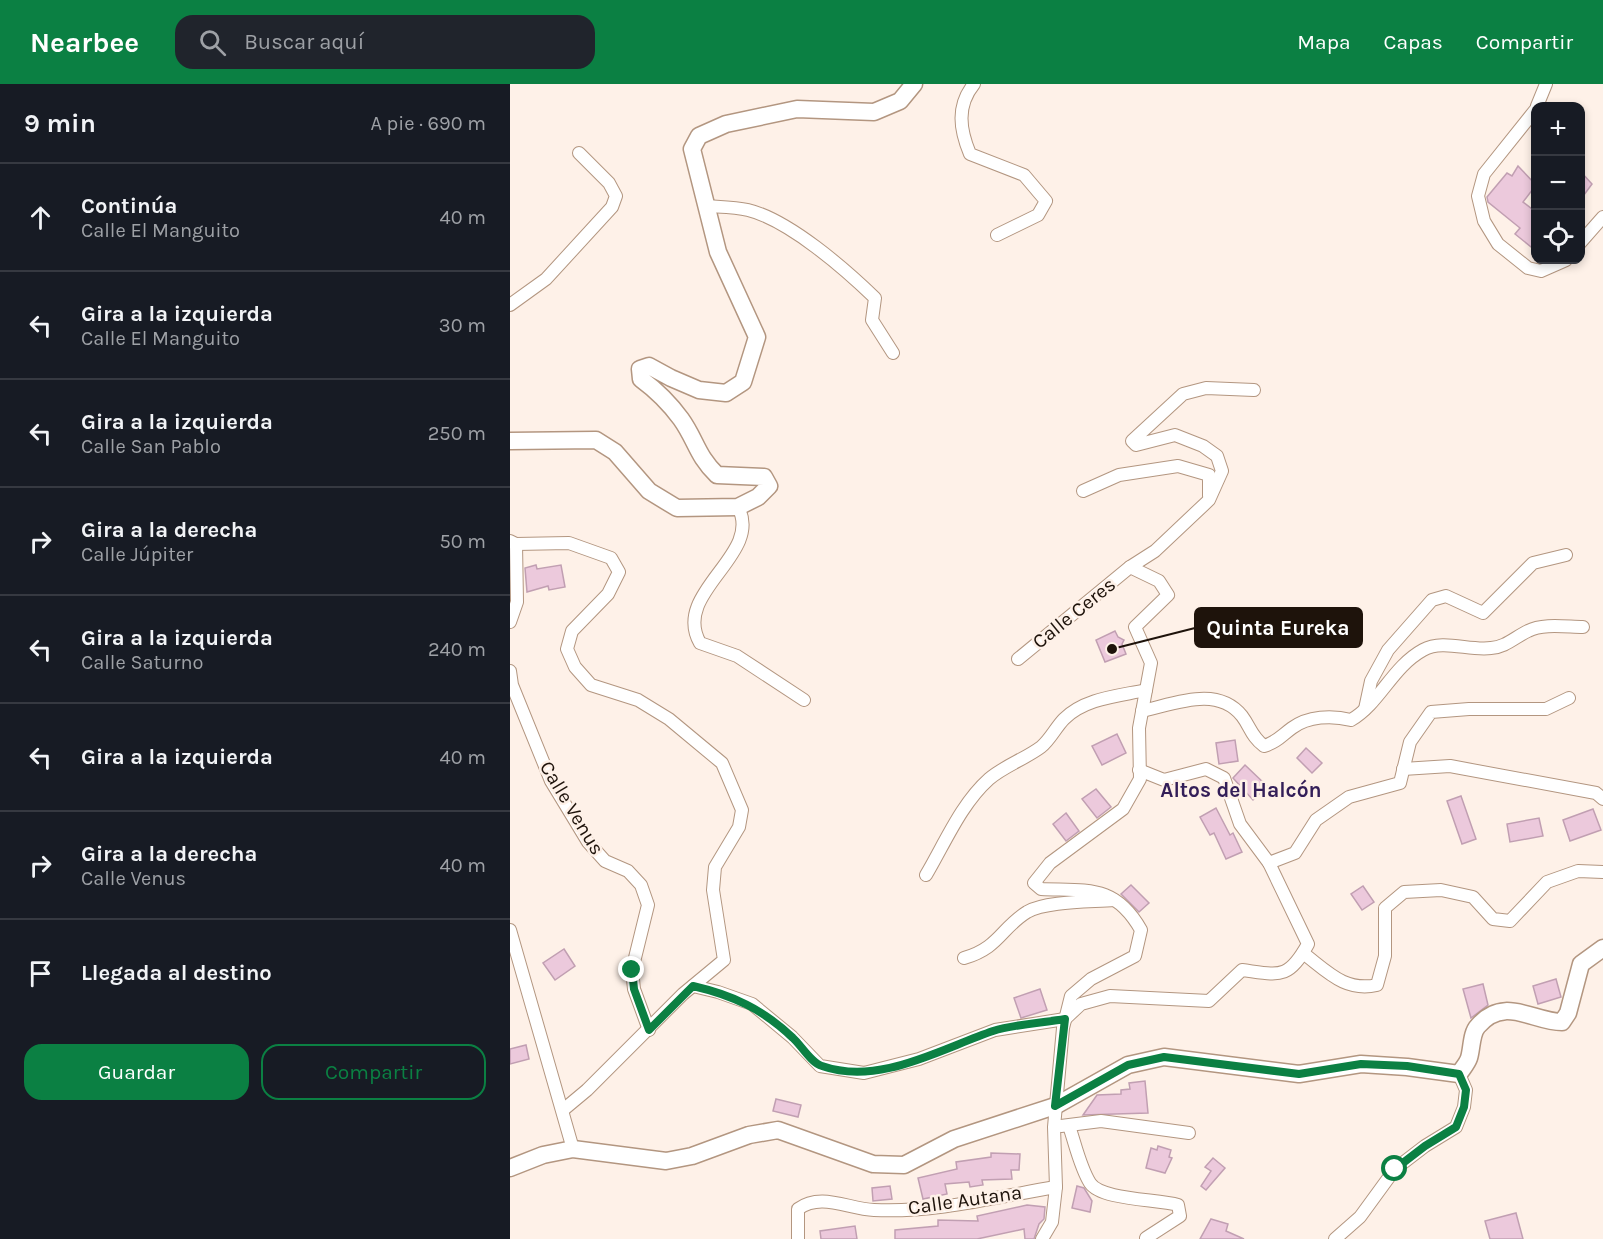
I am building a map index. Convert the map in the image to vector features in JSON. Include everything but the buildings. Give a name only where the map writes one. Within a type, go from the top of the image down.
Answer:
[{"type":"street","points":[[510,441],[596,440],[615,452],[649,491],[677,508],[738,507],[758,496],[769,486],[764,477],[717,475],[703,462],[682,421],[655,390],[641,379],[640,369],[650,366],[699,390],[726,393],[743,382],[757,336],[718,252],[692,149],[699,136],[726,124],[797,109],[874,112],[900,101],[914,84]]},
{"type":"street","points":[[974,84],[963,98],[961,133],[970,154],[1024,175],[1046,201],[1038,215],[997,235]]},
{"type":"street","points":[[1538,102],[1546,84]]},
{"type":"street","points":[[1531,114],[1484,174],[1478,196],[1484,221],[1498,244],[1528,268],[1541,271],[1557,264]]},
{"type":"street","points":[[510,306],[546,279],[612,207],[616,196],[609,183],[579,153]]},
{"type":"street","points":[[706,206],[749,210],[799,235],[845,271],[875,298],[872,320],[893,353]]},
{"type":"street","points":[[1585,238],[1603,217]]},
{"type":"street","points":[[1209,500],[1222,471],[1217,456],[1203,446],[1175,435],[1136,445],[1132,441],[1183,394],[1206,388],[1254,390]]},
{"type":"street","points":[[1083,491],[1119,475],[1178,465],[1209,475],[1209,500]]},
{"type":"street","name":"Calle Ceres","points":[[1018,659],[1131,567],[1155,551],[1209,500]]},
{"type":"street","points":[[738,507],[744,518],[742,537],[697,604],[693,631],[700,643],[737,656],[804,700]]},
{"type":"street","points":[[510,622],[517,602],[513,543],[569,543],[611,558],[619,572],[608,594],[572,632],[567,650],[575,667],[591,685],[638,699],[669,719],[722,763],[739,796],[742,810],[739,827],[715,867],[713,890],[724,960],[693,986],[563,1110]]},
{"type":"street","points":[[1364,713],[1371,681],[1388,650],[1432,600],[1446,596],[1483,613],[1533,563],[1566,555]]},
{"type":"street","points":[[1042,1239],[1052,1222],[1056,1187],[1055,1106],[1065,1019],[1071,996],[1092,979],[1135,956],[1141,930],[1131,913],[1103,892],[1041,889],[1034,883],[1050,863],[1123,808],[1140,779],[1138,728],[1150,663],[1135,627],[1168,596],[1159,581],[1131,567]]},
{"type":"street","points":[[1142,711],[1213,698],[1226,702],[1242,717],[1252,736],[1264,746],[1276,743],[1292,728],[1307,719],[1339,717],[1351,720],[1364,713],[1398,670],[1424,649],[1444,645],[1491,648],[1509,644],[1530,630],[1583,627]]},
{"type":"street","name":"Calle Venus","points":[[510,671],[512,685],[551,781],[588,842],[604,861],[628,871],[641,885],[648,905],[632,970],[634,989],[649,1030]]},
{"type":"street","points":[[926,875],[960,816],[977,791],[992,777],[1042,746],[1065,718],[1079,708],[1101,699],[1146,690]]},
{"type":"street","points":[[1269,863],[1295,852],[1316,820],[1349,796],[1400,783],[1410,742],[1431,712],[1470,709],[1546,710],[1569,698]]},
{"type":"street","points":[[1403,769],[1450,766],[1596,793],[1603,799]]},
{"type":"street","points":[[693,986],[718,992],[752,1005],[792,1037],[820,1066],[864,1073],[920,1059],[995,1030],[1065,1019],[1081,1004],[1110,996],[1209,1001],[1242,970],[1276,974],[1295,967],[1308,944],[1269,863],[1240,824],[1224,778],[1206,769],[1164,780],[1139,770]]},
{"type":"street","points":[[1303,953],[1341,982],[1360,989],[1377,985],[1385,956],[1385,908],[1404,892],[1441,890],[1473,897],[1493,919],[1510,921],[1530,903],[1547,882],[1578,871],[1603,872]]},
{"type":"street","points":[[964,958],[983,953],[1027,912],[1045,906],[1114,900]]},
{"type":"street","points":[[510,930],[573,1149]]},
{"type":"street","points":[[1459,1074],[1468,1060],[1476,1027],[1493,1014],[1520,1010],[1544,1022],[1562,1022],[1568,1013],[1581,964],[1603,948]]},
{"type":"street","points":[[510,1168],[543,1155],[573,1149],[666,1161],[692,1156],[749,1135],[778,1130],[873,1164],[904,1165],[954,1139],[1055,1106],[1128,1065],[1164,1057],[1299,1074],[1361,1064],[1407,1066],[1459,1074]]},
{"type":"street","points":[[1335,1239],[1360,1217],[1395,1169],[1425,1146],[1456,1127],[1464,1107],[1466,1090],[1459,1074]]},
{"type":"street","points":[[1054,1126],[1101,1121],[1189,1133]]},
{"type":"street","points":[[1069,1126],[1090,1184],[1103,1194],[1160,1200],[1178,1205],[1180,1216],[1146,1238]]},
{"type":"street","name":"Calle Autana","points":[[798,1239],[798,1209],[806,1203],[822,1200],[872,1210],[927,1209],[1056,1187]]},
{"type":"place","name":"Quinta Eureka","points":[[1112,649]]},
{"type":"district","name":"Altos del Halcón","points":[[1241,790]]},
{"type":"route","points":[[632,970],[634,989],[649,1030],[693,986],[718,992],[752,1005],[792,1037],[820,1066],[864,1073],[920,1059],[995,1030],[1065,1019],[1055,1106],[1128,1065],[1164,1057],[1299,1074],[1361,1064],[1407,1066],[1459,1074],[1466,1090],[1464,1107],[1456,1127],[1425,1146],[1395,1169]]}]
